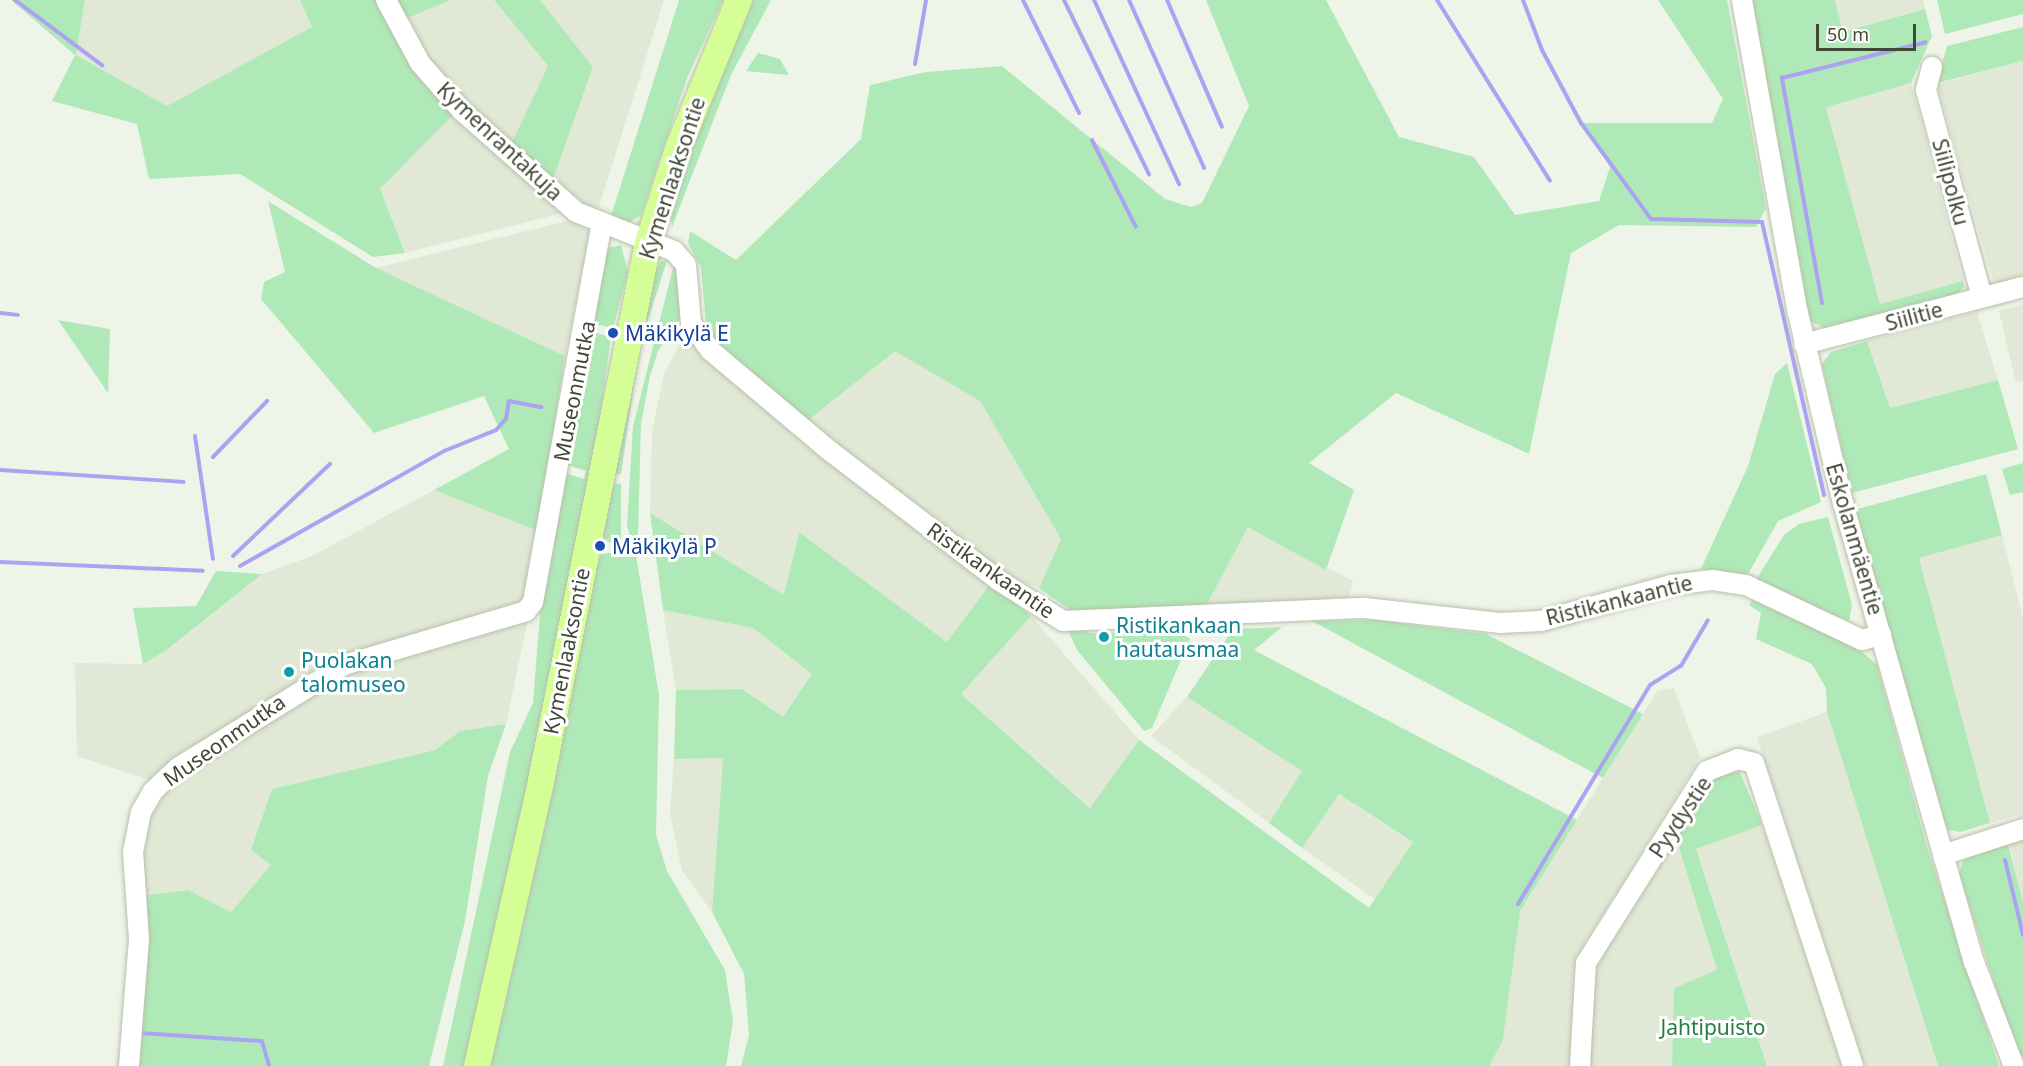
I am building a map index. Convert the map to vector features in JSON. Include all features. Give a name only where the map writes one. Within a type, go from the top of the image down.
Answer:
[{"type":"main road","name":"Kymenlaaksontie","points":[[477,1066],[541,781],[648,243],[679,146],[738,0]]},
{"type":"street","name":"Kymenrantakuja","points":[[386,0],[420,63],[462,111],[576,212],[648,243]]},
{"type":"street","name":"Eskolanmäentie","points":[[1742,0],[1804,344],[1881,634],[1974,962],[2014,1066]]},
{"type":"street","name":"Siilipolku","points":[[1932,67],[1926,90],[1982,298]]},
{"type":"street","name":"Museonmutka","points":[[129,1066],[139,939],[133,852],[141,812],[153,791],[179,767],[344,665],[526,610],[533,602],[602,224]]},
{"type":"street","name":"Ristikankaantie","points":[[648,243],[674,251],[686,265],[691,324],[710,350],[830,451],[998,580],[1063,621],[1365,608],[1510,623],[1568,615],[1671,585],[1713,580],[1746,585],[1862,640],[1881,634]]},
{"type":"street","name":"Siilitie","points":[[1804,344],[2023,287]]},
{"type":"street","name":"Pyydystie","points":[[1580,1066],[1586,963],[1707,771],[1738,759],[1754,763],[1853,1066]]},
{"type":"street","points":[[1943,855],[2023,829]]},
{"type":"shaded area","points":[[85,0],[300,0],[312,27],[167,106],[76,55]]},
{"type":"shaded area","points":[[451,0],[494,0],[548,66],[512,142],[468,106],[427,57],[405,19]]},
{"type":"shaded area","points":[[540,0],[664,0],[597,213],[553,179],[593,67]]},
{"type":"shaded area","points":[[1835,0],[1923,0],[1925,9],[1843,32]]},
{"type":"shaded area","points":[[2023,61],[2023,280],[2001,286],[1993,280],[1937,84]]},
{"type":"shaded area","points":[[1911,83],[1963,281],[1880,304],[1826,106]]},
{"type":"shaded area","points":[[455,113],[566,212],[405,253],[380,189]]},
{"type":"shaded area","points":[[571,220],[590,232],[565,356],[376,268]]},
{"type":"shaded area","points":[[2023,304],[2023,381],[2016,383],[1999,311]]},
{"type":"shaded area","points":[[1977,312],[1998,380],[1890,408],[1867,341]]},
{"type":"shaded area","points":[[695,341],[990,584],[947,642],[799,532],[784,595],[650,513],[652,432],[664,374],[679,345]]},
{"type":"shaded area","points":[[895,350],[980,401],[1061,539],[1039,588],[1003,574],[807,421]]},
{"type":"shaded area","points":[[434,490],[538,531],[530,593],[520,604],[327,661],[150,780],[77,756],[75,663],[143,664],[168,650],[262,574],[312,556]]},
{"type":"shaded area","points":[[1248,527],[1353,581],[1348,601],[1205,608]]},
{"type":"shaded area","points":[[2002,535],[2023,618],[2023,814],[1990,823],[1919,558]]},
{"type":"shaded area","points":[[663,610],[753,628],[813,674],[783,717],[742,689],[676,690]]},
{"type":"shaded area","points":[[1031,616],[1139,740],[1091,808],[961,694]]},
{"type":"shaded area","points":[[528,619],[506,724],[460,731],[435,750],[272,789],[272,865],[231,912],[188,890],[141,896],[140,850],[148,811],[167,783],[351,669]]},
{"type":"shaded area","points":[[1674,688],[1700,757],[1575,960],[1569,1066],[1488,1066],[1503,1040],[1520,911],[1658,690]]},
{"type":"shaded area","points":[[1187,697],[1302,771],[1269,823],[1151,736]]},
{"type":"shaded area","points":[[1827,712],[1938,1066],[1864,1066],[1757,737]]},
{"type":"shaded area","points":[[723,757],[712,912],[682,871],[670,813],[674,759]]},
{"type":"shaded area","points":[[1338,794],[1413,842],[1375,899],[1302,848]]},
{"type":"shaded area","points":[[1762,825],[1843,1066],[1767,1066],[1696,848]]},
{"type":"shaded area","points":[[1675,835],[1717,970],[1674,988],[1672,1066],[1587,1066],[1591,969]]},
{"type":"shaded area","points":[[2023,840],[2023,901],[2009,844]]},
{"type":"green space","points":[[11,0],[85,0],[76,55],[167,106],[312,27],[300,0],[377,0],[416,73],[455,113],[380,189],[405,253],[373,257],[240,174],[149,179],[137,124],[52,101],[75,55]]},
{"type":"green space","points":[[396,0],[451,0],[405,19]]},
{"type":"green space","points":[[494,0],[540,0],[593,67],[553,179],[512,142],[548,66]]},
{"type":"green space","points":[[679,0],[723,0],[687,78],[641,215],[623,226],[613,221],[612,213]]},
{"type":"green space","points":[[750,0],[771,0],[731,75],[672,227],[670,213],[683,172]]},
{"type":"green space","points":[[1206,0],[1326,0],[1399,137],[1474,157],[1515,215],[1599,201],[1610,167],[1582,123],[1712,123],[1723,99],[1658,0],[1727,0],[1766,208],[1756,227],[1619,225],[1571,253],[1529,454],[1396,393],[1309,463],[1354,490],[1326,570],[1248,527],[1205,608],[1070,610],[1039,588],[1061,539],[980,401],[895,351],[807,421],[723,352],[706,325],[701,267],[688,243],[690,231],[736,260],[861,139],[870,85],[926,72],[1002,66],[1165,199],[1191,207],[1202,203],[1249,106]]},
{"type":"green space","points":[[1752,0],[1835,0],[1843,32],[1925,9],[1932,36],[1911,83],[1826,107],[1880,304],[1963,281],[1964,287],[1953,298],[1827,329],[1809,321]]},
{"type":"green space","points":[[1937,0],[2023,0],[2023,14],[1945,34]]},
{"type":"green space","points":[[2023,27],[2023,61],[1937,83],[1947,46]]},
{"type":"green space","points":[[758,53],[780,59],[789,75],[746,71]]},
{"type":"green space","points":[[268,201],[376,268],[565,356],[538,531],[434,490],[509,449],[484,396],[374,433],[261,299],[264,282],[285,272]]},
{"type":"green space","points":[[621,245],[628,272],[613,328],[591,323],[604,256],[608,248]]},
{"type":"green space","points":[[661,261],[667,261],[640,345],[621,474],[610,475],[651,281]]},
{"type":"green space","points":[[674,264],[680,268],[684,313],[658,351],[650,376],[641,424],[638,534],[631,540],[627,526],[633,426]]},
{"type":"green space","points":[[58,320],[110,329],[108,393]]},
{"type":"green space","points":[[593,332],[611,337],[599,423],[521,829],[467,1066],[443,1066],[510,752],[533,703],[541,602],[563,472],[584,479],[586,471],[565,464]]},
{"type":"green space","points":[[1867,341],[1890,408],[1998,380],[2018,449],[1852,493],[1822,364],[1831,352]]},
{"type":"green space","points":[[1787,363],[1821,502],[1778,521],[1748,574],[1701,569],[1748,466],[1775,374]]},
{"type":"green space","points":[[2023,463],[2023,492],[2010,495],[2002,469]]},
{"type":"green space","points":[[1986,474],[2002,535],[1919,558],[1990,823],[1960,832],[1948,830],[1938,816],[1854,510]]},
{"type":"green space","points":[[609,483],[621,484],[621,541],[611,543],[602,538]]},
{"type":"green space","points":[[650,513],[784,595],[799,532],[947,642],[990,584],[1031,616],[961,694],[1090,808],[1139,740],[1369,908],[1413,842],[1339,794],[1302,848],[1269,823],[1302,771],[1187,697],[1233,629],[1282,627],[1254,650],[1577,820],[1520,911],[1503,1040],[1489,1066],[741,1066],[749,1035],[744,974],[712,912],[723,758],[674,759],[676,690],[742,689],[783,717],[812,674],[753,628],[663,610]]},
{"type":"green space","points":[[1828,517],[1852,605],[1849,621],[1754,583],[1784,535],[1799,524]]},
{"type":"green space","points":[[635,549],[659,695],[656,835],[667,871],[725,970],[733,1021],[726,1066],[489,1066],[590,588],[601,554]]},
{"type":"green space","points":[[216,571],[262,574],[167,650],[143,664],[133,608],[196,606]]},
{"type":"green space","points":[[1753,600],[1857,647],[1877,665],[1927,847],[1999,1066],[1938,1066],[1827,712],[1826,688],[1812,664],[1756,639],[1761,613],[1749,605]]},
{"type":"green space","points":[[1374,620],[1486,634],[1643,714],[1603,778],[1312,621]]},
{"type":"green space","points":[[1074,628],[1091,633],[1180,632],[1190,639],[1152,728],[1144,731],[1077,650],[1068,630]]},
{"type":"green space","points":[[506,724],[488,776],[465,921],[429,1066],[134,1066],[141,896],[188,890],[231,912],[271,865],[251,850],[272,789],[435,750],[460,731]]},
{"type":"green space","name":"Jahtipuisto","points":[[1740,772],[1762,825],[1696,849],[1767,1066],[1672,1066],[1674,988],[1717,970],[1675,835],[1706,787],[1722,774]]},
{"type":"green space","points":[[2008,844],[2023,902],[2023,1057],[2018,1056],[1959,874],[1964,858]]},
{"type":"waterway","points":[[15,0],[102,65]]},
{"type":"waterway","points":[[915,64],[926,0]]},
{"type":"waterway","points":[[1023,0],[1079,113]]},
{"type":"waterway","points":[[1064,0],[1149,174]]},
{"type":"waterway","points":[[1094,0],[1179,184]]},
{"type":"waterway","points":[[1129,0],[1204,168]]},
{"type":"waterway","points":[[1167,0],[1222,127]]},
{"type":"waterway","points":[[1437,0],[1550,181]]},
{"type":"waterway","points":[[1523,0],[1542,50],[1581,123],[1651,219],[1762,222],[1824,495]]},
{"type":"waterway","points":[[1822,303],[1782,78],[1926,42]]},
{"type":"waterway","points":[[1092,140],[1136,227]]},
{"type":"waterway","points":[[0,313],[18,315]]},
{"type":"waterway","points":[[213,457],[267,401]]},
{"type":"waterway","points":[[240,566],[444,451],[496,430],[506,419],[509,401],[541,407]]},
{"type":"waterway","points":[[195,436],[213,559]]},
{"type":"waterway","points":[[233,556],[330,464]]},
{"type":"waterway","points":[[0,470],[184,482]]},
{"type":"waterway","points":[[0,562],[203,571]]},
{"type":"waterway","points":[[1518,904],[1650,685],[1681,666],[1708,620]]},
{"type":"waterway","points":[[2005,860],[2023,935]]},
{"type":"waterway","points":[[140,1033],[262,1041],[269,1066]]},
{"type":"place","name":"Mäkikylä E","points":[[613,333]]},
{"type":"place","name":"Mäkikylä P","points":[[600,546]]},
{"type":"place","name":"Ristikankaan hautausmaa","points":[[1104,637]]},
{"type":"place","name":"Puolakan talomuseo","points":[[289,672]]}]
